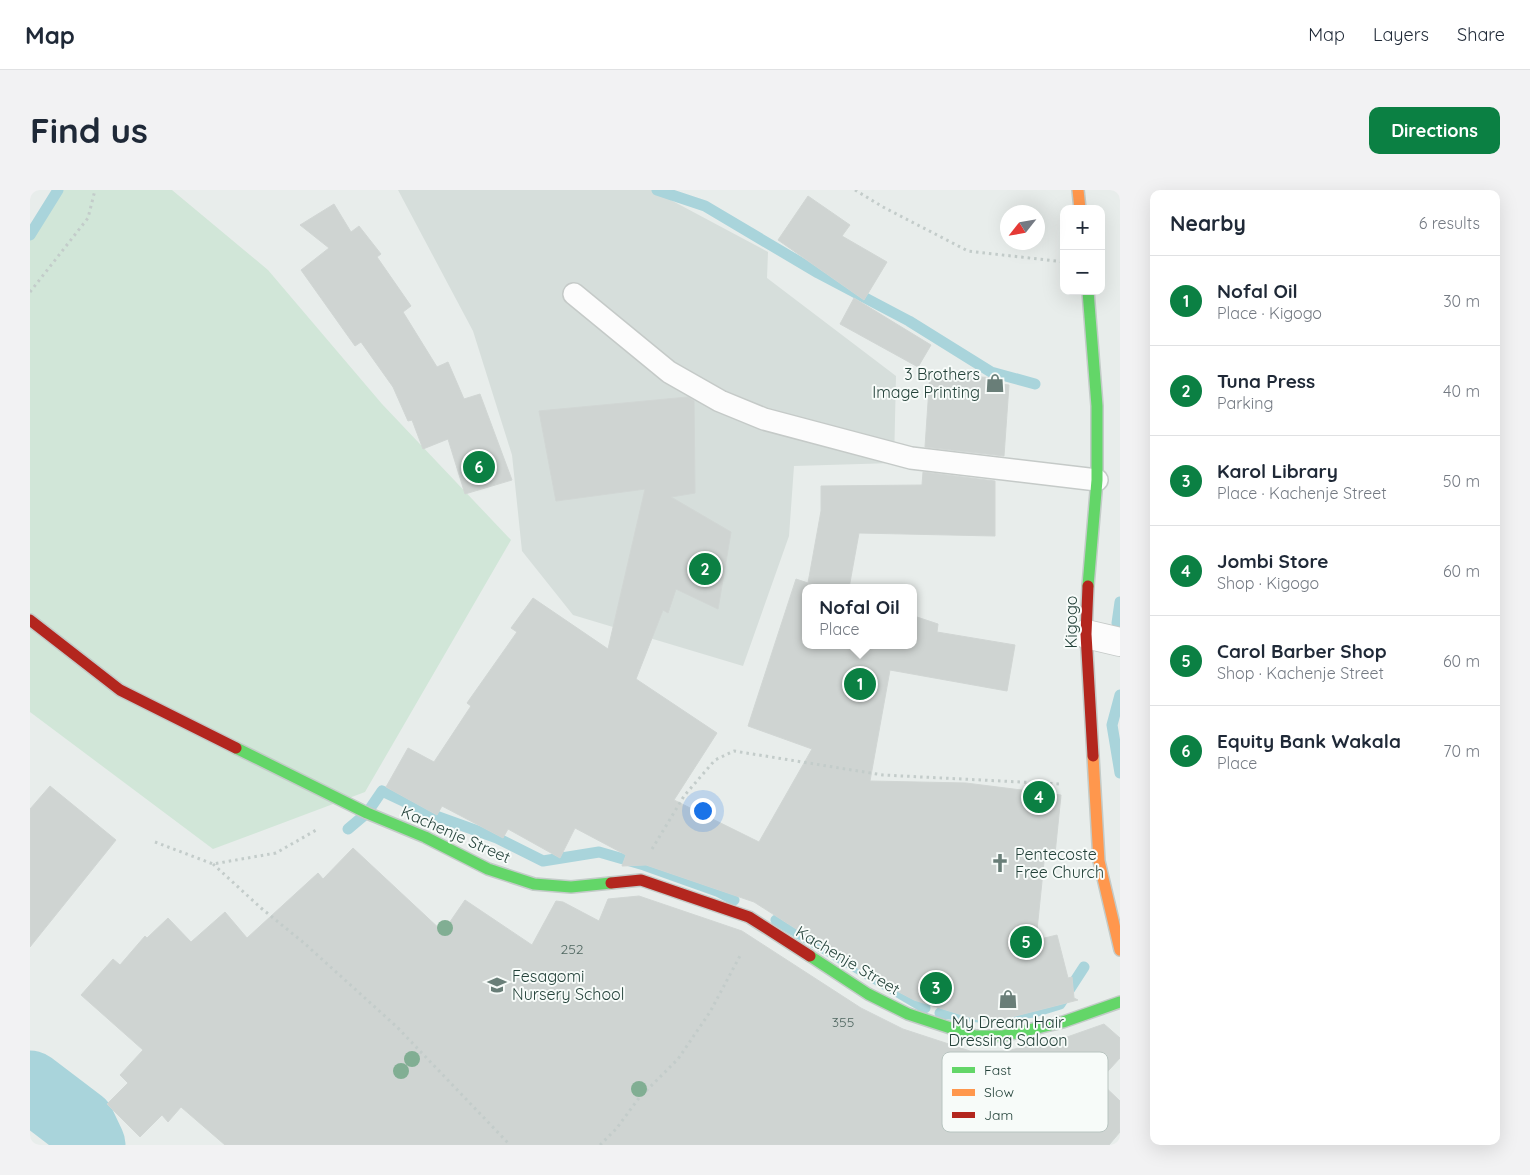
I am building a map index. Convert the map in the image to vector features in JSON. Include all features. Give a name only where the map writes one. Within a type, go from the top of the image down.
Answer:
[{"type":"street","points":[[1078,190],[1080,205]]},
{"type":"street","name":"Kigogo","points":[[1088,295],[1097,406],[1097,480],[1088,580],[1086,634],[1099,861],[1120,950]]},
{"type":"street","name":"Kachenje Street","points":[[30,620],[120,690],[356,807],[425,837],[488,869],[534,884],[571,887],[641,880],[750,917],[868,994],[915,1017],[975,1036],[1002,1036],[1054,1024],[1120,1002]]},
{"type":"street","points":[[1086,634],[1120,642]]},
{"type":"lane","points":[[574,294],[669,372],[720,401],[764,419],[911,458],[1097,480]]},
{"type":"path","points":[[30,292],[88,218],[95,190]]},
{"type":"path","points":[[855,190],[968,252],[1060,262]]},
{"type":"path","points":[[641,880],[644,865],[658,837],[684,796],[715,760],[734,751],[883,775],[979,778],[1096,786]]},
{"type":"path","points":[[213,864],[276,853],[356,807]]},
{"type":"path","points":[[155,842],[213,864],[398,1027],[510,1145]]},
{"type":"path","points":[[600,1145],[616,1129],[639,1098],[678,1059],[710,1012],[749,937],[750,917]]},
{"type":"shaded area","points":[[398,190],[652,190],[768,252],[767,278],[896,376],[894,463],[794,466],[789,536],[743,666],[573,615],[522,551],[512,455],[473,331]]},
{"type":"green space","points":[[60,190],[172,190],[268,270],[382,404],[511,540],[365,792],[213,849],[30,712],[30,238]]},
{"type":"building","points":[[808,196],[850,225],[842,236],[887,262],[864,300],[778,240]]},
{"type":"building","points":[[334,204],[351,232],[359,226],[381,254],[377,257],[411,306],[403,312],[437,367],[448,362],[464,399],[480,394],[512,480],[465,494],[448,439],[423,449],[412,420],[408,421],[393,387],[361,342],[355,346],[301,270],[329,248],[300,225]]},
{"type":"building","points":[[854,298],[931,345],[918,367],[840,324]]},
{"type":"building","points":[[930,373],[994,378],[994,383],[1009,385],[1004,456],[925,447]]},
{"type":"building","points":[[688,397],[694,401],[695,493],[671,497],[731,532],[718,609],[676,589],[668,613],[663,610],[636,679],[717,733],[674,800],[759,842],[812,749],[748,726],[796,579],[808,583],[821,511],[821,486],[922,485],[923,472],[995,481],[995,536],[859,533],[850,584],[802,584],[802,649],[917,649],[917,617],[938,624],[937,632],[1015,645],[1007,691],[890,670],[870,781],[966,783],[1061,795],[1055,854],[1045,852],[1036,940],[1057,935],[1068,978],[1072,977],[1074,998],[1078,1000],[1000,1020],[978,1020],[914,1000],[876,980],[754,902],[646,865],[622,866],[626,855],[575,828],[560,858],[508,829],[503,838],[442,806],[437,815],[386,787],[408,748],[434,762],[471,706],[467,703],[517,632],[511,628],[533,598],[608,649],[645,489],[556,501],[539,411]]},
{"type":"building","points":[[50,786],[116,840],[30,947],[30,809]]},
{"type":"building","points":[[353,848],[443,932],[465,900],[532,945],[556,901],[563,902],[599,921],[608,899],[639,896],[742,931],[861,1008],[903,1029],[970,1051],[1006,1051],[1067,1037],[1104,1024],[1120,1038],[1120,1058],[1108,1071],[1108,1052],[942,1052],[942,1132],[1108,1132],[1108,1090],[1120,1101],[1120,1132],[1109,1145],[225,1145],[181,1107],[168,1122],[162,1115],[140,1137],[107,1104],[128,1083],[120,1075],[143,1050],[81,995],[113,959],[120,965],[145,936],[147,938],[168,918],[191,942],[225,912],[247,938],[318,873],[323,879]]},
{"type":"waterway","points":[[30,235],[58,190]]},
{"type":"waterway","points":[[657,190],[705,206],[818,273],[909,321],[991,372],[1035,384]]},
{"type":"waterway","points":[[1117,623],[1120,602]]},
{"type":"waterway","points":[[1120,695],[1112,725],[1120,773]]},
{"type":"waterway","points":[[348,829],[367,813],[382,791],[433,815],[497,838],[543,861],[599,852],[644,865],[717,891],[734,900]]},
{"type":"waterway","points":[[776,920],[925,1008]]},
{"type":"waterway","points":[[1015,1014],[1034,1012],[1060,1004],[1084,967]]},
{"type":"waterway","points":[[940,1013],[979,1017]]},
{"type":"waterway","points":[[30,1086],[80,1124],[90,1145]]},
{"type":"traffic: fast","points":[[1088,295],[1097,406],[1097,480],[1088,586]]},
{"type":"traffic: fast","points":[[236,748],[367,813],[425,837],[488,869],[534,884],[571,887],[611,883]]},
{"type":"traffic: fast","points":[[810,956],[868,994],[908,1014],[975,1036],[1002,1036],[1063,1022],[1120,1002]]},
{"type":"traffic: slow","points":[[1078,190],[1080,205]]},
{"type":"traffic: slow","points":[[1093,756],[1099,861],[1120,950]]},
{"type":"traffic: jam","points":[[1088,586],[1086,634],[1093,756]]},
{"type":"traffic: jam","points":[[30,620],[120,690],[236,748]]},
{"type":"traffic: jam","points":[[611,883],[641,880],[749,917],[810,956]]},
{"type":"place","name":"3 Brothers Image Printing","points":[[995,383]]},
{"type":"place","name":"Equity Bank Wakala","points":[[479,467]]},
{"type":"place","name":"Tuna Press","points":[[705,569]]},
{"type":"place","name":"Nofal Oil","points":[[860,684]]},
{"type":"place","name":"Jombi Store","points":[[1039,797]]},
{"type":"place","name":"Pentecoste Free Church","points":[[1000,863]]},
{"type":"place","name":"Carol Barber Shop","points":[[1026,942]]},
{"type":"place","name":"Fesagomi Nursery School","points":[[497,985]]},
{"type":"place","name":"Karol Library","points":[[936,988]]},
{"type":"place","name":"My Dream Hair Dressing Saloon","points":[[1008,999]]}]
